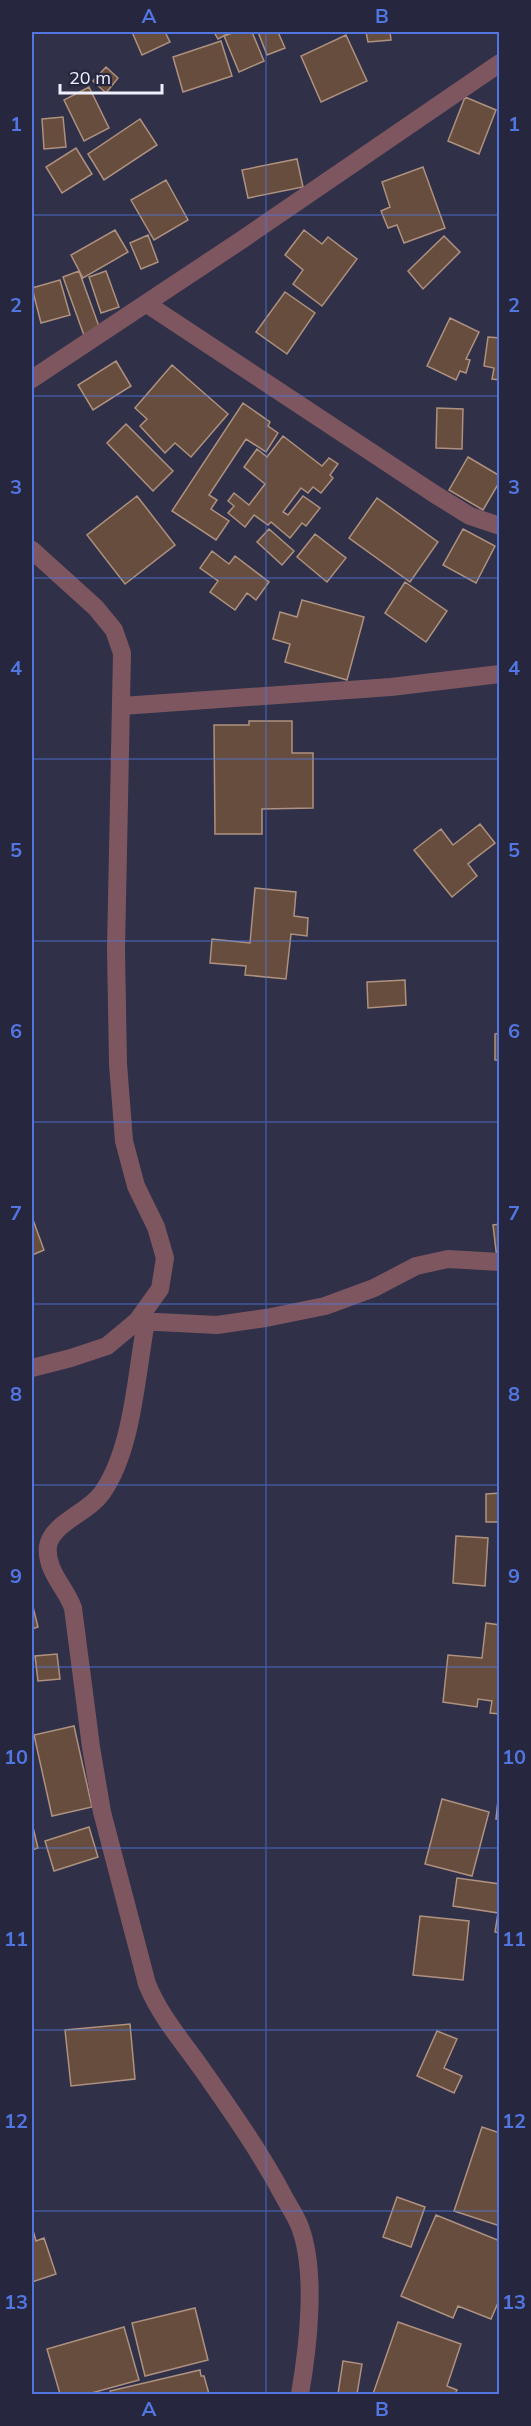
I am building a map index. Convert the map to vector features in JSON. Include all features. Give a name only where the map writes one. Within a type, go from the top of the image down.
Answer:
[{"type":"street","points":[[32,379],[147,304],[500,63]]},
{"type":"street","points":[[147,304],[436,495],[470,516],[500,526]]},
{"type":"street","points":[[32,550],[96,608],[114,630],[122,653],[116,950],[119,1086],[124,1141],[136,1186],[156,1227],[165,1258],[160,1289],[141,1322],[129,1417],[113,1476],[89,1508],[54,1531],[48,1545],[48,1562],[68,1594],[73,1608],[102,1812],[147,1984],[155,2005],[168,2025],[238,2120],[272,2174],[300,2227],[310,2271],[304,2369],[300,2394]]},
{"type":"street","points":[[122,706],[391,687],[500,674]]},
{"type":"street","points":[[32,1368],[107,1346],[141,1322],[217,1325],[266,1318],[326,1306],[374,1288],[416,1266],[448,1259],[500,1262]]},
{"type":"building","points":[[132,32],[165,32],[170,42],[142,55]]},
{"type":"building","points":[[214,32],[231,32],[218,39]]},
{"type":"building","points":[[235,32],[252,32],[264,61],[239,72],[224,36]]},
{"type":"building","points":[[258,32],[278,32],[285,48],[267,55]]},
{"type":"building","points":[[366,32],[390,32],[391,40],[368,42]]},
{"type":"building","points":[[346,35],[367,81],[321,102],[301,56]]},
{"type":"building","points":[[221,41],[232,76],[183,92],[173,57]]},
{"type":"building","points":[[106,67],[118,78],[106,93],[93,81]]},
{"type":"building","points":[[89,87],[109,128],[84,141],[64,100]]},
{"type":"building","points":[[465,97],[496,110],[479,154],[448,141]]},
{"type":"building","points":[[63,117],[66,147],[44,149],[42,119]]},
{"type":"building","points":[[140,119],[157,145],[104,180],[88,154]]},
{"type":"building","points":[[76,148],[92,174],[62,193],[46,167]]},
{"type":"building","points":[[297,159],[303,187],[248,198],[242,170]]},
{"type":"building","points":[[423,167],[445,228],[404,243],[397,225],[388,228],[381,211],[390,207],[382,182]]},
{"type":"building","points":[[166,180],[188,220],[154,240],[131,200]]},
{"type":"building","points":[[115,230],[128,252],[83,278],[71,255]]},
{"type":"building","points":[[304,230],[322,244],[328,237],[357,259],[322,306],[293,284],[303,270],[285,255]]},
{"type":"building","points":[[148,235],[158,262],[141,269],[130,243]]},
{"type":"building","points":[[444,236],[460,252],[423,289],[408,271]]},
{"type":"building","points":[[79,271],[101,332],[85,338],[63,277]]},
{"type":"building","points":[[106,271],[119,307],[101,313],[89,277]]},
{"type":"building","points":[[60,280],[70,315],[41,323],[32,288]]},
{"type":"building","points":[[285,292],[315,313],[287,354],[256,332]]},
{"type":"building","points":[[450,318],[479,332],[466,359],[470,360],[466,373],[460,371],[456,380],[427,366]]},
{"type":"building","points":[[488,337],[500,338],[500,380],[492,379],[494,368],[484,366]]},
{"type":"building","points":[[116,361],[131,386],[93,410],[78,385]]},
{"type":"building","points":[[172,365],[228,414],[191,457],[175,443],[165,453],[140,426],[147,419],[135,408]]},
{"type":"building","points":[[243,403],[270,422],[268,426],[278,433],[266,452],[246,439],[209,495],[217,500],[211,509],[229,521],[216,540],[172,511]]},
{"type":"building","points":[[437,408],[463,409],[462,449],[436,448]]},
{"type":"building","points":[[126,424],[173,471],[153,491],[107,443]]},
{"type":"building","points":[[283,436],[322,466],[329,458],[338,464],[330,475],[333,478],[321,493],[313,487],[308,493],[301,488],[283,512],[288,515],[303,496],[320,508],[306,526],[302,523],[290,538],[271,522],[268,525],[254,515],[245,527],[228,513],[234,506],[228,501],[234,493],[249,505],[265,484],[244,467],[257,449],[267,457]]},
{"type":"building","points":[[468,457],[500,476],[500,481],[483,510],[449,490]]},
{"type":"building","points":[[137,496],[175,545],[125,584],[87,535]]},
{"type":"building","points":[[377,498],[438,542],[410,582],[349,538]]},
{"type":"building","points":[[269,529],[294,551],[282,565],[257,542]]},
{"type":"building","points":[[463,529],[495,546],[476,583],[443,565]]},
{"type":"building","points":[[315,534],[346,558],[327,582],[297,557]]},
{"type":"building","points":[[212,551],[229,564],[235,556],[269,582],[256,600],[247,593],[235,610],[210,592],[218,581],[200,568]]},
{"type":"building","points":[[405,582],[447,611],[426,642],[385,613]]},
{"type":"building","points":[[302,600],[364,617],[347,680],[285,662],[290,644],[273,639],[280,612],[297,617]]},
{"type":"building","points":[[249,721],[292,721],[292,753],[313,753],[313,808],[262,809],[262,834],[215,834],[214,725],[249,725]]},
{"type":"building","points":[[480,824],[495,843],[468,864],[477,876],[452,897],[414,850],[441,829],[453,845]]},
{"type":"building","points":[[255,888],[296,892],[294,916],[308,918],[307,936],[291,934],[286,979],[245,975],[246,966],[210,963],[212,939],[250,943]]},
{"type":"building","points":[[405,980],[406,1005],[368,1008],[367,982]]},
{"type":"building","points":[[500,1033],[500,1060],[495,1060],[495,1034]]},
{"type":"building","points":[[32,1217],[44,1250],[32,1255]]},
{"type":"building","points":[[500,1224],[500,1259],[497,1259],[493,1225]]},
{"type":"building","points":[[500,1493],[500,1522],[486,1522],[486,1494]]},
{"type":"building","points":[[456,1536],[488,1538],[485,1586],[453,1583]]},
{"type":"building","points":[[32,1603],[38,1627],[32,1629]]},
{"type":"building","points":[[486,1623],[500,1625],[500,1714],[490,1713],[492,1701],[478,1699],[477,1707],[443,1702],[448,1655],[482,1658]]},
{"type":"building","points":[[57,1654],[60,1679],[38,1681],[35,1656]]},
{"type":"building","points":[[74,1726],[92,1807],[52,1816],[34,1735]]},
{"type":"building","points":[[500,1781],[500,1819],[496,1819]]},
{"type":"building","points":[[442,1799],[489,1812],[472,1876],[425,1864]]},
{"type":"building","points":[[32,1823],[38,1848],[32,1850]]},
{"type":"building","points":[[89,1827],[98,1857],[54,1871],[45,1841]]},
{"type":"building","points":[[457,1878],[500,1884],[500,1933],[495,1932],[498,1913],[453,1906]]},
{"type":"building","points":[[420,1916],[469,1921],[463,1980],[413,1975]]},
{"type":"building","points":[[130,2024],[135,2079],[71,2086],[65,2030]]},
{"type":"building","points":[[437,2031],[457,2039],[444,2068],[462,2076],[454,2093],[417,2076]]},
{"type":"building","points":[[482,2127],[500,2133],[500,2226],[454,2211]]},
{"type":"building","points":[[397,2197],[425,2207],[411,2247],[383,2237]]},
{"type":"building","points":[[436,2215],[500,2241],[500,2298],[491,2319],[458,2306],[453,2318],[401,2296]]},
{"type":"building","points":[[32,2227],[36,2241],[44,2238],[56,2274],[32,2282]]},
{"type":"building","points":[[195,2308],[208,2360],[145,2376],[132,2323]]},
{"type":"building","points":[[398,2322],[461,2344],[447,2386],[457,2390],[455,2394],[373,2394]]},
{"type":"building","points":[[124,2327],[139,2380],[88,2394],[60,2394],[47,2349]]},
{"type":"building","points":[[343,2361],[362,2364],[357,2394],[338,2394]]},
{"type":"building","points":[[200,2370],[209,2394],[111,2394],[110,2391]]}]
